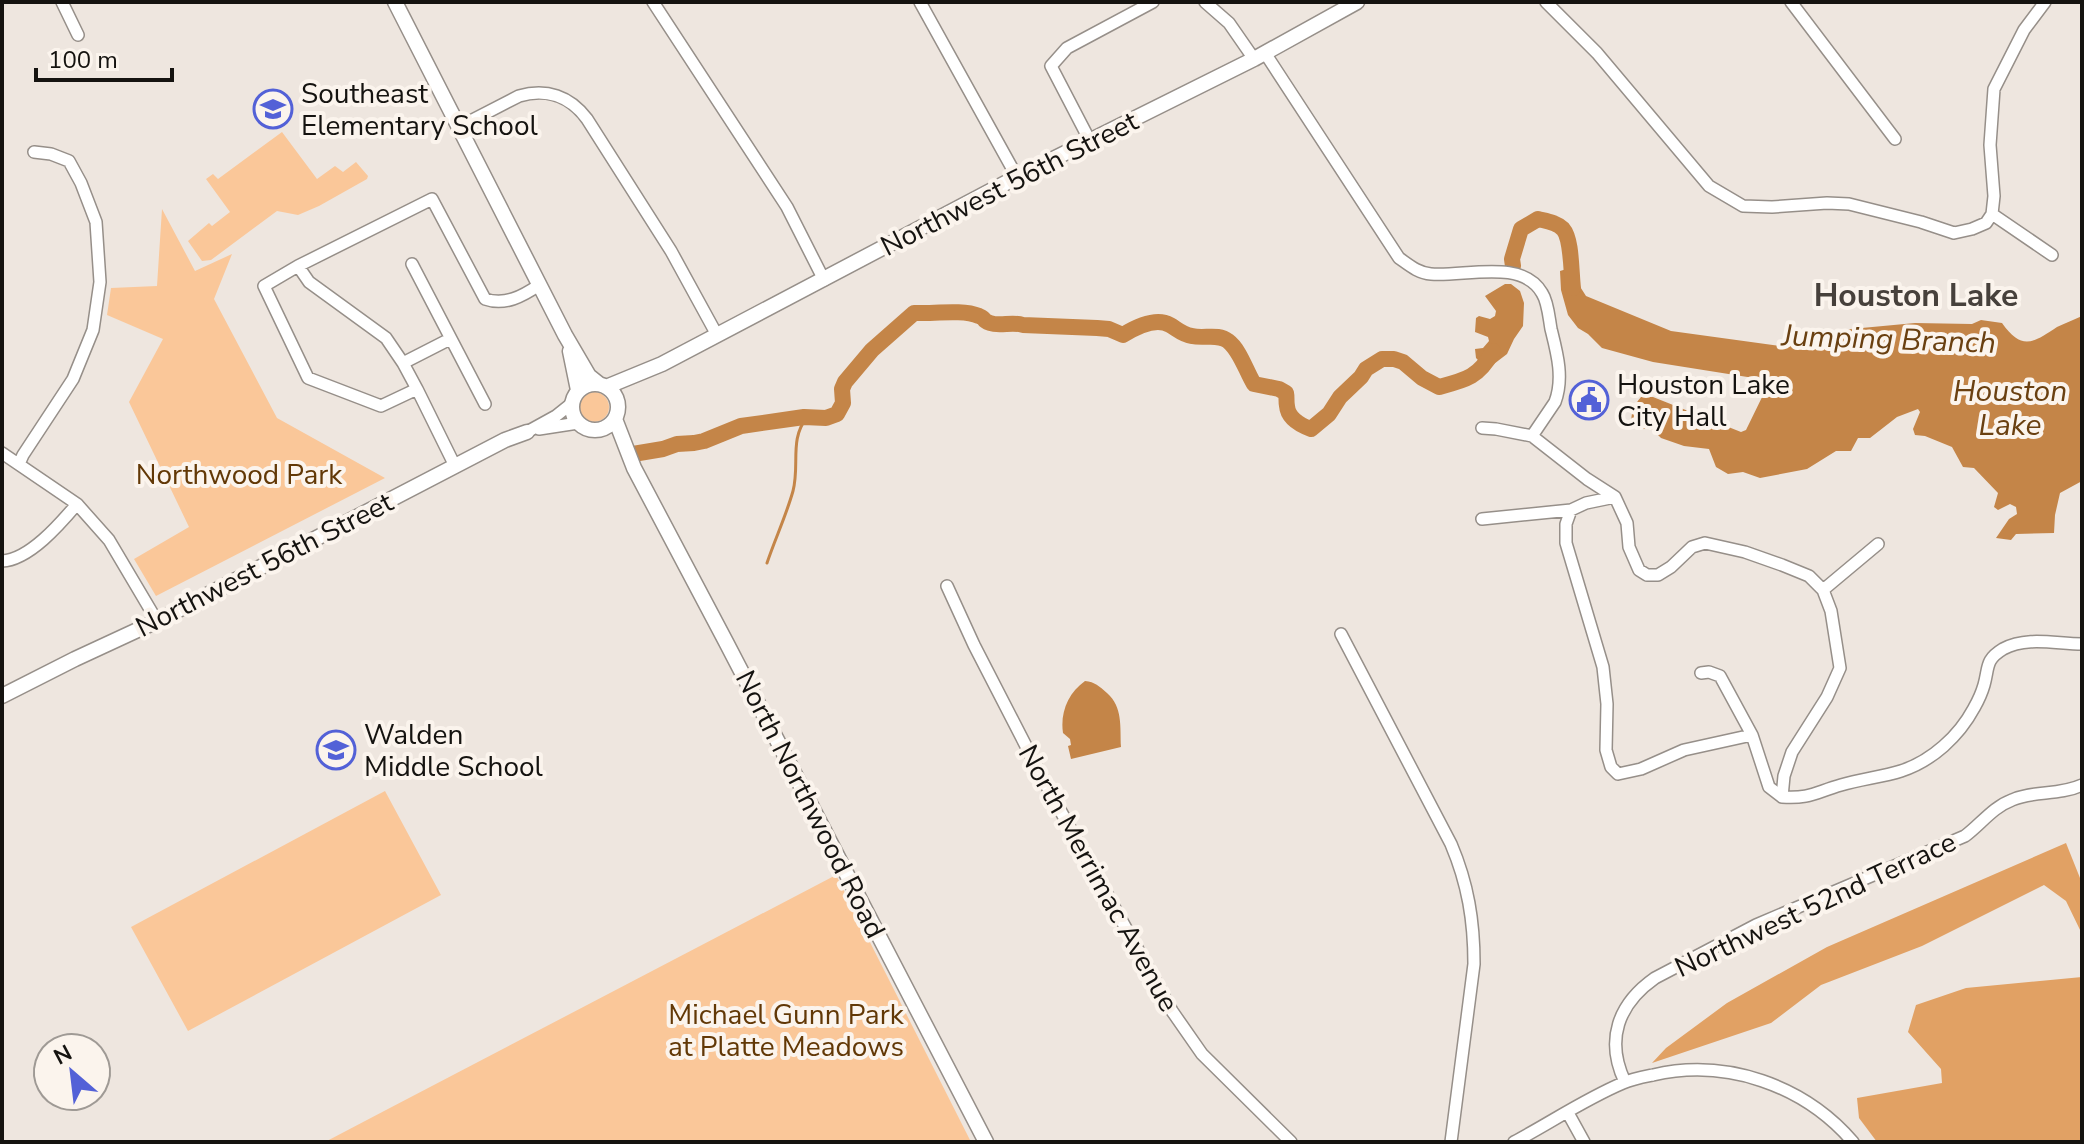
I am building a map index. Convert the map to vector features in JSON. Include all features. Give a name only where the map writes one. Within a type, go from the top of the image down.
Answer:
[{"type":"street","points":[[395,2],[565,335],[589,376],[602,385],[615,396],[618,402],[617,414],[610,425],[596,431],[583,428],[571,411],[571,404],[578,390],[584,386],[602,385]]},
{"type":"street","points":[[653,2],[787,207],[824,280]]},
{"type":"street","points":[[920,2],[1017,177]]},
{"type":"street","points":[[1090,141],[1051,66],[1067,48],[1153,2]]},
{"type":"street","points":[[1205,2],[1260,56],[1399,258],[1413,269],[1430,274],[1521,274],[1543,294],[1560,367],[1558,396],[1532,436]]},
{"type":"street","name":"Northwest 56th Street","points":[[602,385],[662,364],[1017,177],[1260,56],[1357,2]]},
{"type":"street","points":[[1546,2],[1597,53],[1709,186],[1743,206],[1849,204],[1954,233],[1986,223],[1992,214],[1994,196],[1990,145],[1994,89],[2024,30],[2045,2]]},
{"type":"street","points":[[1791,2],[1895,139]]},
{"type":"street","points":[[66,4],[78,35]]},
{"type":"street","points":[[459,127],[527,94],[548,93],[573,104],[587,119],[671,251],[717,335]]},
{"type":"street","points":[[19,464],[73,379],[93,330],[100,282],[96,222],[81,183],[69,161],[34,152]]},
{"type":"street","points":[[417,389],[381,406],[308,378],[264,286],[432,199],[485,299],[499,303],[509,301],[539,285]]},
{"type":"street","points":[[1992,214],[2052,255]]},
{"type":"street","points":[[412,264],[485,404]]},
{"type":"street","points":[[298,266],[309,282],[386,338],[403,363],[455,466]]},
{"type":"street","points":[[565,335],[578,390]]},
{"type":"street","points":[[403,363],[450,339]]},
{"type":"street","name":"Northwest 56th Street","points":[[618,402],[631,387],[662,364]]},
{"type":"street","name":"Northwest 56th Street","points":[[2,696],[157,621],[505,440],[527,432],[571,404]]},
{"type":"street","name":"North Northwood Road","points":[[615,419],[634,468],[986,1142]]},
{"type":"street","name":"Northwest 56th Street","points":[[527,432],[578,423]]},
{"type":"street","points":[[1482,428],[1532,436],[1615,497],[1627,523],[1629,547],[1639,570],[1647,575],[1658,575],[1692,547],[1705,543],[1782,565],[1809,576],[1823,590],[1831,611],[1840,668],[1827,697],[1792,752],[1784,776],[1782,797]]},
{"type":"street","name":"North Northwood Road","points":[[596,431],[606,436],[634,468]]},
{"type":"street","points":[[2,453],[77,504],[109,540],[157,621]]},
{"type":"street","points":[[1482,519],[1571,510],[1586,503],[1615,497]]},
{"type":"street","points":[[2,561],[11,561],[31,549],[77,504]]},
{"type":"street","points":[[1571,510],[1566,524],[1566,543],[1603,667],[1607,704],[1606,750],[1611,767],[1618,774],[1641,769],[1684,750],[1752,735]]},
{"type":"street","points":[[1823,590],[1878,544]]},
{"type":"street","name":"North Merrimac Avenue","points":[[947,586],[1045,783],[1172,1011],[1202,1054],[1291,1142]]},
{"type":"street","points":[[1341,634],[1451,844],[1471,906],[1474,964],[1451,1142]]},
{"type":"street","points":[[1701,673],[1720,676],[1752,735],[1769,787],[1782,797],[1805,798],[1842,785],[1905,770],[1929,758],[1956,734],[1974,708],[1984,684],[1988,662],[2001,650],[2017,643],[2050,641],[2082,644]]},
{"type":"street","name":"Northwest 52nd Terrace","points":[[1625,1082],[1616,1055],[1618,1023],[1640,988],[1655,978],[1756,925],[1965,836],[2010,800],[2064,792],[2082,785]]},
{"type":"street","points":[[1514,1142],[1625,1082],[1664,1073],[1705,1070],[1748,1076],[1791,1092],[1829,1117],[1853,1142]]},
{"type":"street","points":[[1568,1113],[1584,1142]]},
{"type":"green space","points":[[282,132],[317,179],[335,166],[343,172],[356,162],[368,176],[367,179],[298,215],[277,211],[211,260],[202,261],[188,241],[209,223],[212,226],[230,212],[206,179],[213,174],[218,179]]},
{"type":"green space","name":"Northwood Park","points":[[162,209],[195,271],[232,254],[214,299],[277,418],[385,478],[156,596],[134,559],[189,527],[129,402],[163,339],[107,315],[111,288],[157,286]]},
{"type":"green space","points":[[594,392],[604,397],[609,407],[604,417],[594,422],[584,417],[579,407],[584,397]]},
{"type":"green space","points":[[385,791],[441,895],[188,1031],[131,927]]},
{"type":"green space","name":"Michael Gunn Park at Platte Meadows","points":[[836,875],[971,1142],[325,1142],[386,1110]]},
{"type":"shaded area","points":[[2066,843],[2082,883],[2082,934],[2066,901],[2044,885],[1922,946],[1821,985],[1771,1023],[1652,1063],[1666,1048],[1727,1003],[1827,947]]},
{"type":"shaded area","points":[[2082,977],[2082,1142],[1877,1142],[1859,1118],[1857,1098],[1942,1083],[1941,1069],[1908,1032],[1916,1005],[1966,988]]},
{"type":"water","name":"Houston Lake","points":[[1576,270],[1579,285],[1586,296],[1671,331],[1788,347],[1851,329],[1915,323],[1972,324],[1981,320],[2002,323],[2016,338],[2028,342],[2082,316],[2082,481],[2060,493],[2054,533],[2016,534],[2011,540],[1996,538],[2009,519],[2017,514],[2016,507],[2010,504],[1998,510],[1994,507],[1998,493],[1974,468],[1963,467],[1952,447],[1915,435],[1913,429],[1920,412],[1918,409],[1897,417],[1870,438],[1858,438],[1851,451],[1836,451],[1807,469],[1760,478],[1743,472],[1728,474],[1716,467],[1709,449],[1684,446],[1661,438],[1653,430],[1632,427],[1634,407],[1641,397],[1653,397],[1741,432],[1746,430],[1766,389],[1765,383],[1760,379],[1653,362],[1602,348],[1568,315],[1561,290],[1560,271]]},
{"type":"water","points":[[1505,284],[1511,284],[1520,291],[1524,303],[1523,326],[1507,354],[1490,367],[1481,368],[1475,349],[1483,348],[1489,341],[1488,337],[1475,332],[1476,318],[1490,319],[1495,316],[1496,311],[1485,296]]},
{"type":"water","points":[[1085,681],[1099,686],[1116,705],[1120,718],[1121,747],[1071,759],[1070,739],[1063,733],[1063,718],[1070,697]]},
{"type":"waterway","name":"Jumping Branch","points":[[1513,266],[1512,259],[1521,229],[1538,219],[1554,223],[1563,229],[1568,240],[1573,288]]},
{"type":"waterway","name":"Jumping Branch","points":[[633,454],[704,441],[741,426],[804,417],[826,418],[837,414],[843,403],[845,382],[872,350],[914,313],[964,313],[994,324],[1109,329],[1123,335],[1140,326],[1159,322],[1197,337],[1220,337],[1236,350],[1254,384],[1286,393],[1292,418],[1311,429],[1329,414],[1366,369],[1382,359],[1403,362],[1439,387],[1471,376],[1493,351]]},
{"type":"waterway","points":[[767,563],[793,491],[798,434],[807,417]]},
{"type":"place","name":"Southeast Elementary School","points":[[273,109]]},
{"type":"place","name":"Houston Lake City Hall","points":[[1589,400]]},
{"type":"place","name":"Walden Middle School","points":[[336,750]]},
{"type":"district","name":"Houston Lake","points":[[1916,295]]}]
